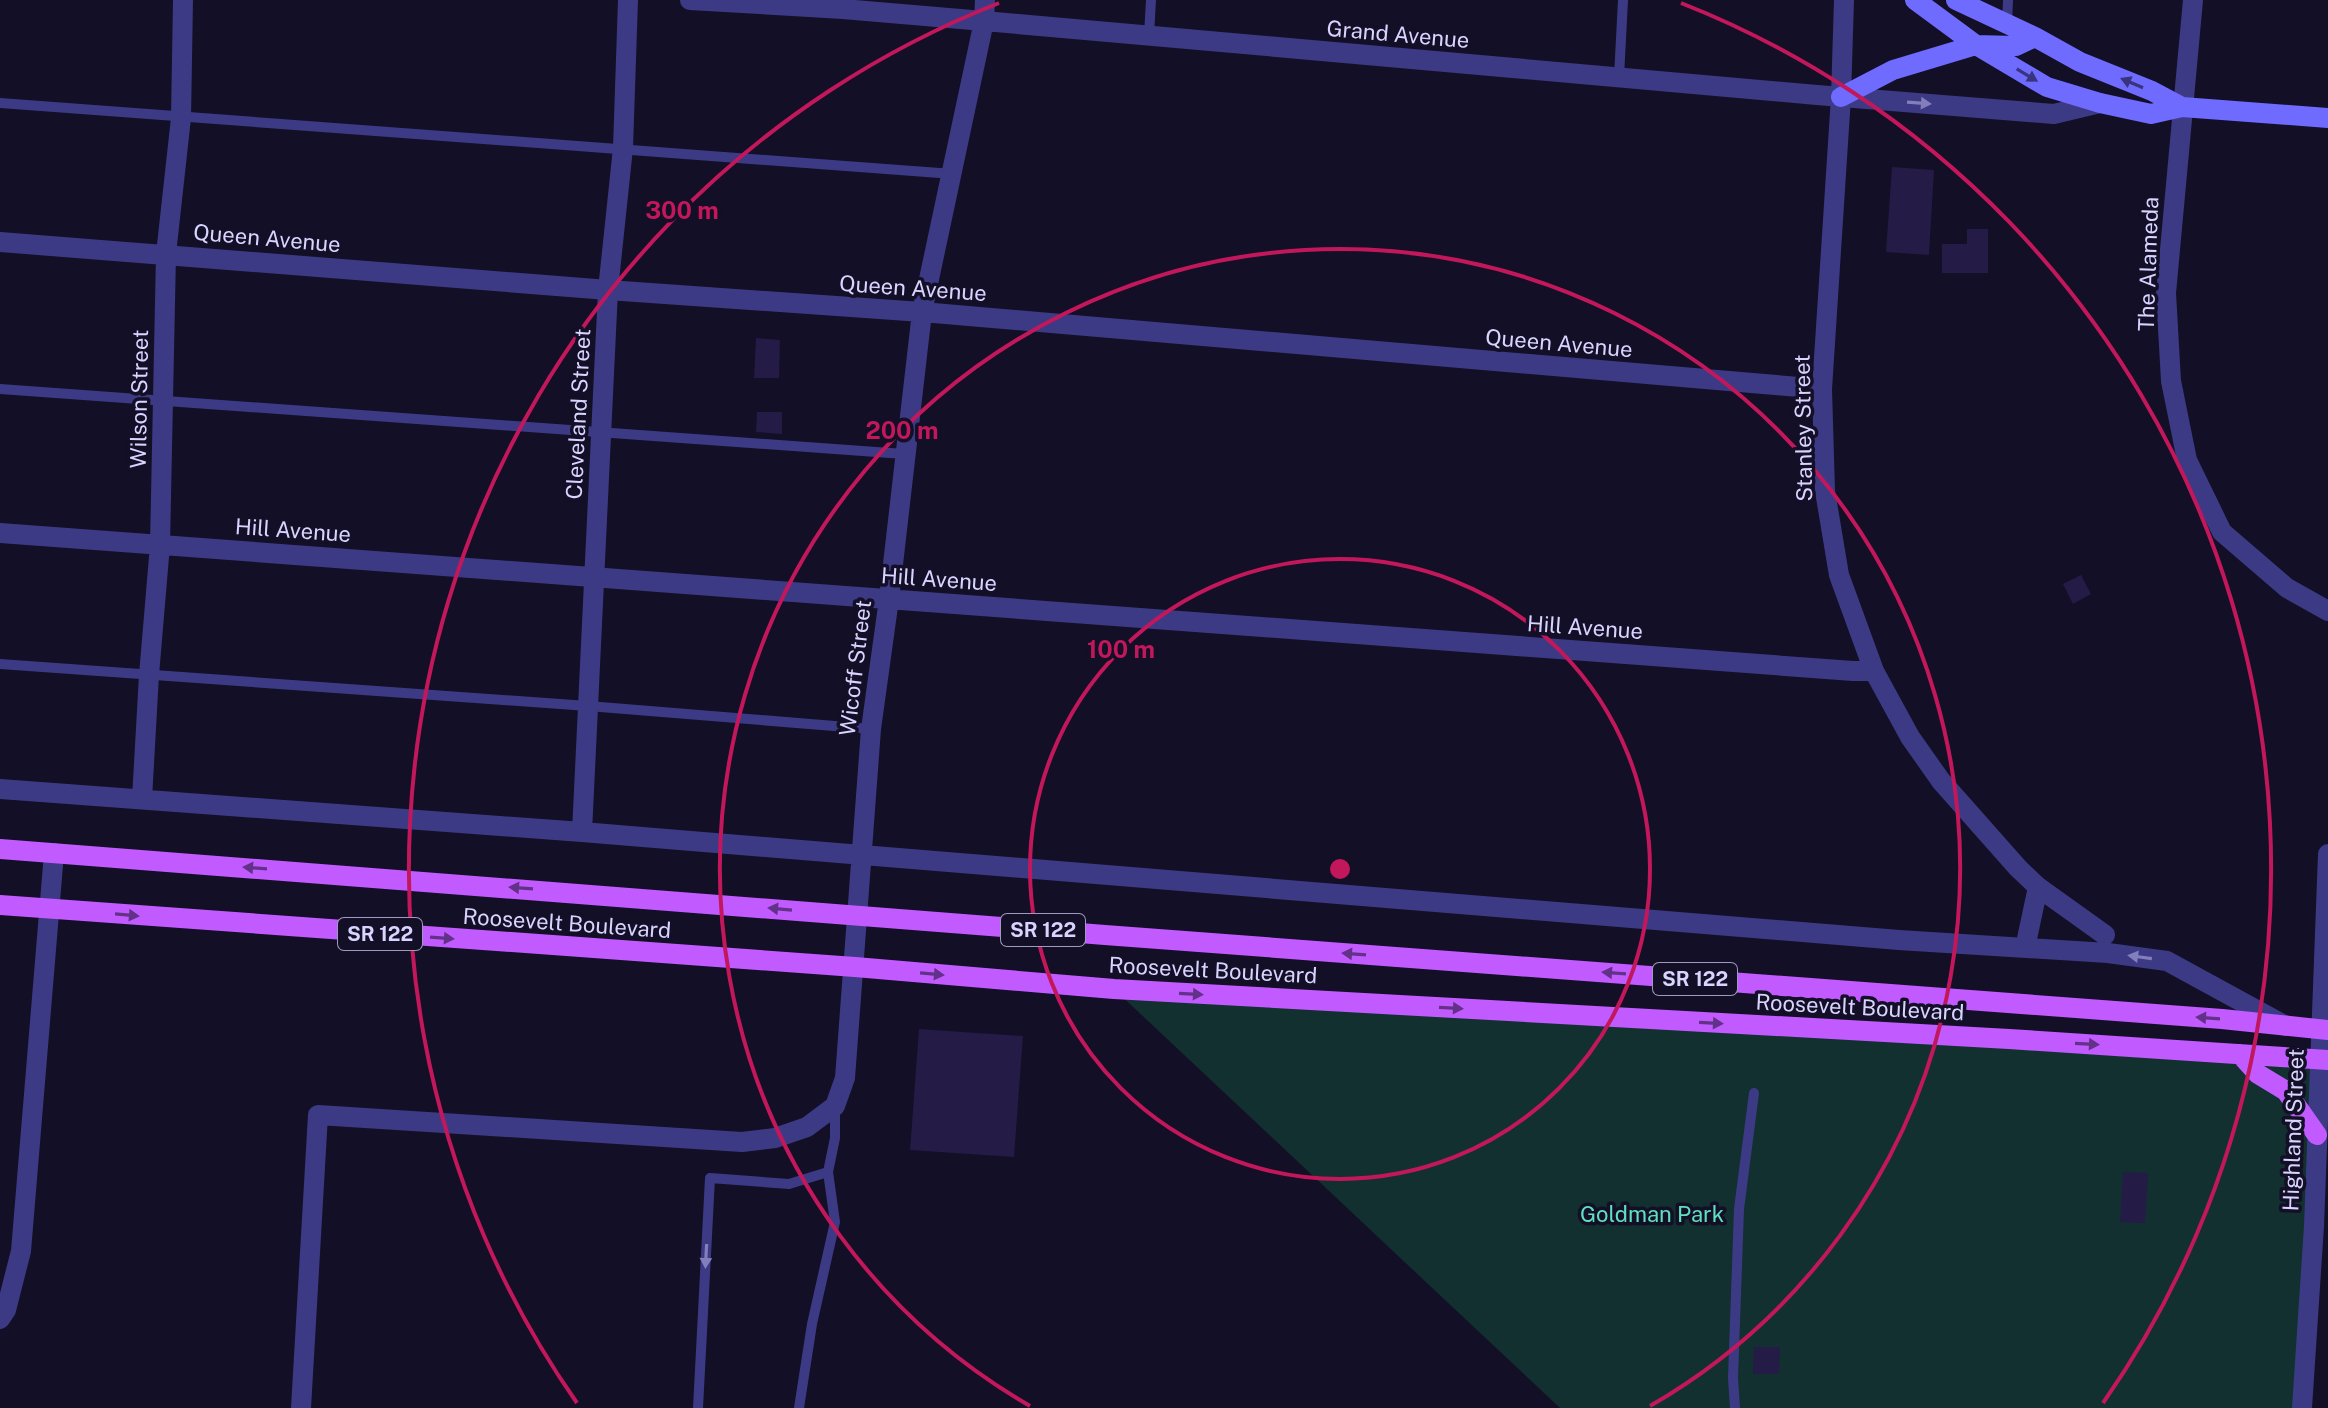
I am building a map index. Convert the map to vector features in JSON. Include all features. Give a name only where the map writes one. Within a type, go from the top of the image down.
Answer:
[{"type":"main road","name":"Roosevelt Boulevard","points":[[0,849],[2324,1029]]},
{"type":"main road","name":"Roosevelt Boulevard","points":[[0,905],[855,967],[1114,989],[2324,1060]]},
{"type":"main road","points":[[2240,1054],[2258,1074],[2286,1091],[2317,1135]]},
{"type":"street","name":"Wilson Street","points":[[142,799],[160,545],[166,254],[181,118],[183,0]]},
{"type":"street","name":"Cleveland Street","points":[[582,832],[608,290],[623,148],[628,0]]},
{"type":"street","name":"Grand Avenue","points":[[690,0],[984,10],[1149,35],[2054,114],[2100,103]]},
{"type":"street","name":"Stanley Street","points":[[1844,0],[1841,97],[1822,389],[1825,491],[1839,575],[1874,671],[1910,737],[1941,781],[2038,887],[2105,935]]},
{"type":"street","points":[[1915,0],[1976,45],[2047,87],[2100,103],[2151,114],[2182,107],[2328,118]]},
{"type":"street","points":[[1956,0],[2080,62],[2152,91],[2182,107]]},
{"type":"street","name":"The Alameda","points":[[2193,0],[2166,293],[2171,381],[2187,460],[2222,532],[2287,588],[2328,611]]},
{"type":"street","name":"Wicoff Street","points":[[835,1106],[845,1078],[871,729],[922,312],[953,174],[984,10]]},
{"type":"street","points":[[1841,97],[1893,70],[1976,45],[2016,46],[2035,37]]},
{"type":"street","name":"Queen Avenue","points":[[0,242],[922,312],[1822,389]]},
{"type":"street","name":"Hill Avenue","points":[[0,533],[1874,671]]},
{"type":"street","name":"Roosevelt Boulevard","points":[[0,789],[582,832],[1899,940],[2108,953],[2167,961],[2286,1026]]},
{"type":"street","points":[[0,1319],[6,1310],[21,1251],[54,853]]},
{"type":"street","name":"Highland Street","points":[[2302,1408],[2324,1060],[2328,854]]},
{"type":"street","points":[[2025,948],[2038,887]]},
{"type":"street","points":[[301,1408],[318,1115],[742,1142],[775,1138],[807,1127],[835,1106]]},
{"type":"lane","points":[[1149,35],[1151,0]]},
{"type":"lane","points":[[1619,77],[1623,0]]},
{"type":"lane","points":[[2007,25],[2008,0]]},
{"type":"lane","points":[[0,103],[953,174]]},
{"type":"lane","points":[[0,389],[904,454]]},
{"type":"lane","points":[[0,664],[871,729]]},
{"type":"lane","points":[[1735,1408],[1733,1378],[1739,1209],[1754,1093]]},
{"type":"lane","points":[[799,1408],[812,1324],[835,1222],[828,1172],[835,1138],[835,1106]]},
{"type":"lane","points":[[698,1408],[710,1178],[789,1184],[828,1172]]},
{"type":"green space","name":"Goldman Park","points":[[1114,989],[2319,1060],[2302,1408],[1560,1408]]},
{"type":"building","points":[[1892,167],[1934,170],[1929,255],[1886,252]]},
{"type":"building","points":[[1967,229],[1988,229],[1988,273],[1942,273],[1942,244],[1967,244]]},
{"type":"building","points":[[756,338],[780,340],[779,378],[754,378]]},
{"type":"building","points":[[757,412],[782,412],[782,434],[756,432]]},
{"type":"building","points":[[2081,575],[2091,594],[2073,604],[2063,584]]},
{"type":"building","points":[[919,1029],[1023,1036],[1014,1157],[910,1150]]},
{"type":"building","points":[[2123,1172],[2148,1173],[2145,1223],[2120,1222]]},
{"type":"building","points":[[1754,1347],[1780,1347],[1779,1374],[1753,1374]]}]
